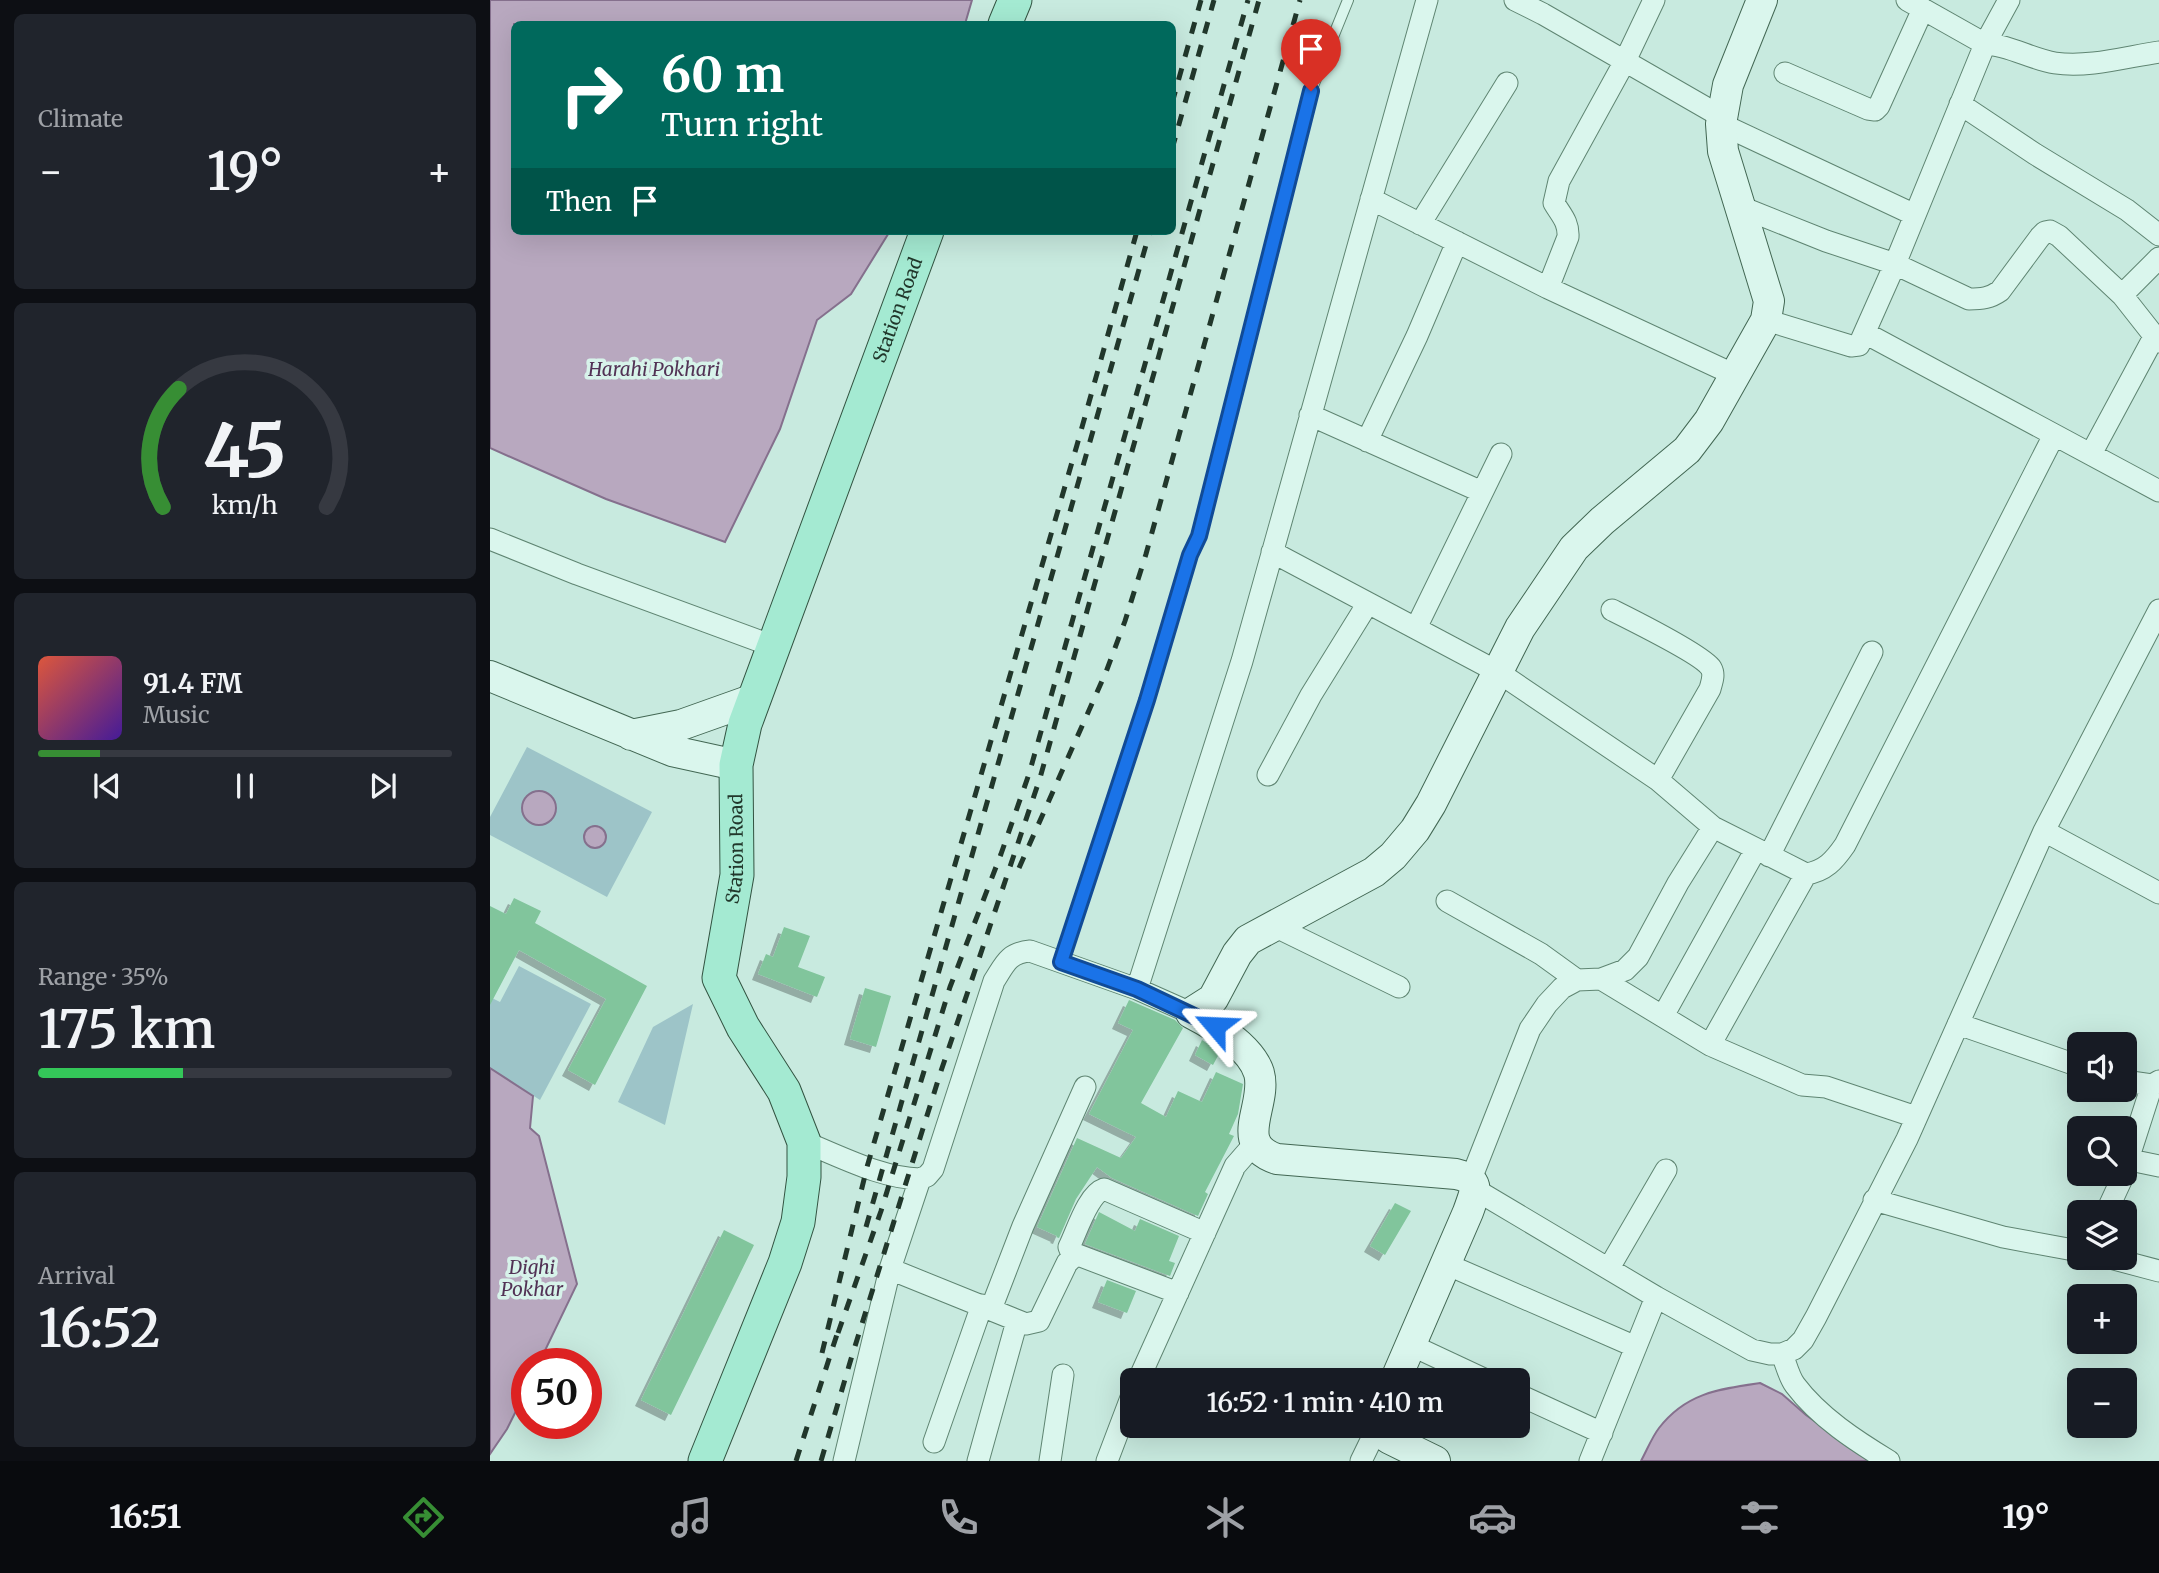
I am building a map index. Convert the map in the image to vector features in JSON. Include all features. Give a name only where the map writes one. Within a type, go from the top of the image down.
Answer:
[{"type":"main road","points":[[1006,21],[1015,0]]},
{"type":"main road","points":[[1401,1368],[1446,1264],[1474,1185],[1456,1174],[1266,1156],[1255,1143],[1253,1131],[1260,1095],[1260,1075],[1253,1060],[1206,1013],[1237,954],[1248,940],[1374,872],[1393,856],[1415,830],[1431,804],[1520,628],[1574,548],[1687,450],[1710,421],[1737,376],[1766,320],[1769,301],[1723,151],[1722,120],[1728,85],[1762,0]]},
{"type":"main road","name":"Station Road","points":[[705,1461],[785,1263],[798,1222],[804,1177],[804,1142],[783,1091],[743,1027],[719,978],[737,875],[736,765],[745,724],[926,235]]},
{"type":"main road","points":[[490,676],[672,751],[736,765]]},
{"type":"main road","points":[[631,735],[681,725],[754,699]]},
{"type":"main road","points":[[1390,1438],[1435,1461]]},
{"type":"street","points":[[1137,989],[1242,661],[1427,0]]},
{"type":"street","points":[[1515,0],[1625,61],[1722,120],[1914,215]]},
{"type":"street","points":[[1548,288],[1568,237],[1565,219],[1553,203],[1559,181],[1625,61],[1654,0]]},
{"type":"street","points":[[1766,320],[1850,346],[1859,345],[1985,44],[2009,0]]},
{"type":"street","points":[[1786,73],[1875,110],[1879,106],[1915,3],[1985,44],[1997,45],[2056,63],[2085,63],[2159,52]]},
{"type":"street","points":[[1420,224],[1507,83]]},
{"type":"street","points":[[1960,104],[2127,210],[2159,235]]},
{"type":"street","points":[[1371,199],[1548,288],[1737,376]]},
{"type":"street","points":[[1741,207],[1895,264],[1969,299],[1992,297],[2000,291],[2045,232],[2050,231],[2059,236],[2122,295],[2156,340],[2091,454]]},
{"type":"street","points":[[1367,441],[1457,242]]},
{"type":"street","points":[[2122,295],[2159,258]]},
{"type":"street","points":[[1865,333],[2159,491]]},
{"type":"street","points":[[1310,415],[1482,492]]},
{"type":"street","points":[[1272,552],[1498,672],[1658,780],[1713,827],[1806,874],[1818,872],[1832,863],[1845,845],[2054,435]]},
{"type":"street","points":[[1416,628],[1501,454]]},
{"type":"street","points":[[490,539],[773,646]]},
{"type":"street","points":[[1268,775],[1311,695],[1368,603]]},
{"type":"street","points":[[1612,610],[1705,661],[1712,669],[1710,689],[1658,780]]},
{"type":"street","points":[[1713,827],[1678,883],[1639,957],[1625,970],[1601,979],[1577,980],[1562,988],[1547,1003],[1530,1029],[1474,1185],[1656,1297],[1752,1350],[1782,1354],[1794,1349],[1803,1340],[1907,1139],[2044,831],[2159,610]]},
{"type":"street","points":[[1663,1016],[1763,852],[1872,652]]},
{"type":"street","points":[[2044,831],[2159,893]]},
{"type":"street","points":[[1710,1045],[1806,874]]},
{"type":"street","points":[[1447,901],[1541,954],[1577,980]]},
{"type":"street","points":[[1274,926],[1399,987]]},
{"type":"street","points":[[804,1142],[880,1172],[907,1179],[927,1176],[933,1169],[994,981],[1007,961],[1018,952],[1030,951],[1206,1013]]},
{"type":"street","points":[[1601,979],[1710,1045],[1802,1085],[1826,1087],[1916,1117]]},
{"type":"street","points":[[1958,1024],[2067,1062]]},
{"type":"street","points":[[2137,1082],[2156,1083],[2137,1137]]},
{"type":"street","points":[[934,1442],[986,1307],[1085,1087]]},
{"type":"street","points":[[1145,1368],[1235,1166],[1255,1143]]},
{"type":"street","points":[[2137,1168],[2159,1166]]},
{"type":"street","points":[[1609,1268],[1666,1170]]},
{"type":"street","points":[[844,1461],[890,1269],[920,1179]]},
{"type":"street","points":[[1073,1257],[1069,1247],[1086,1209],[1093,1195],[1104,1189],[1205,1233]]},
{"type":"street","points":[[1874,1200],[2003,1237],[2067,1249]]},
{"type":"street","points":[[890,1269],[1026,1324],[1039,1321],[1067,1263],[1073,1257],[1084,1256],[1178,1293]]},
{"type":"street","points":[[1446,1264],[1636,1347]]},
{"type":"street","points":[[2137,1265],[2159,1271]]},
{"type":"street","points":[[1591,1461],[1656,1297]]},
{"type":"street","points":[[978,1461],[1017,1321]]},
{"type":"street","points":[[1411,1345],[1460,1368]]},
{"type":"street","points":[[1782,1354],[1793,1383],[1810,1401],[1835,1424],[1889,1461]]},
{"type":"street","points":[[1050,1461],[1063,1375]]},
{"type":"street","points":[[1530,1400],[1602,1433]]},
{"type":"street","points":[[1107,1461],[1120,1427]]},
{"type":"street","points":[[1361,1461],[1373,1438]]},
{"type":"lane","points":[[1061,962],[1147,700],[1190,555],[1199,536],[1311,91],[1348,0]]},
{"type":"shaded area","points":[[527,747],[652,812],[607,897],[490,835],[490,817]]},
{"type":"shaded area","points":[[519,966],[591,1004],[540,1100],[490,1068],[490,997],[500,1002]]},
{"type":"shaded area","points":[[693,1004],[665,1125],[618,1102],[653,1027]]},
{"type":"water","name":"Harahi Pokhari","points":[[490,0],[972,0],[966,21],[511,21],[511,235],[888,235],[851,294],[817,320],[780,429],[725,542],[606,499],[490,448]]},
{"type":"water","points":[[539,791],[551,796],[556,808],[551,820],[539,825],[527,820],[522,808],[527,796]]},
{"type":"water","points":[[591,826],[599,826],[606,833],[606,841],[599,848],[591,848],[584,841],[584,833]]},
{"type":"water","name":"Dighi Pokhar","points":[[490,1068],[533,1096],[530,1128],[539,1136],[577,1284],[546,1348],[511,1348],[511,1421],[490,1454]]},
{"type":"water","points":[[1760,1383],[1782,1394],[1806,1415],[1866,1458],[1866,1461],[1641,1461],[1659,1428],[1680,1407],[1717,1391]]},
{"type":"building","points":[[514,898],[541,911],[535,923],[647,986],[595,1085],[568,1070],[606,999],[519,950],[490,1005],[490,906],[506,914]]},
{"type":"building","points":[[784,927],[810,936],[798,967],[825,977],[817,997],[758,974],[766,954],[773,957]]},
{"type":"building","points":[[865,988],[891,996],[876,1047],[850,1039]]},
{"type":"building","points":[[1129,1000],[1175,1020],[1183,1028],[1141,1103],[1166,1117],[1178,1091],[1202,1102],[1216,1072],[1243,1084],[1238,1114],[1229,1134],[1234,1136],[1205,1192],[1208,1194],[1198,1216],[1112,1178],[1097,1167],[1076,1199],[1059,1238],[1037,1227],[1077,1138],[1121,1158],[1136,1137],[1089,1114],[1133,1030],[1118,1023]]},
{"type":"building","points":[[1202,1040],[1220,1052],[1213,1065],[1195,1055]]},
{"type":"building","points":[[1395,1203],[1411,1211],[1385,1255],[1370,1246]]},
{"type":"building","points":[[1099,1212],[1135,1231],[1140,1219],[1179,1236],[1169,1261],[1175,1263],[1170,1276],[1085,1244]]},
{"type":"building","points":[[724,1230],[754,1245],[671,1415],[641,1400]]},
{"type":"building","points":[[1107,1280],[1136,1291],[1127,1313],[1098,1302]]},
{"type":"railway","points":[[1176,89],[1201,0]]},
{"type":"railway","points":[[1176,135],[1214,0]]},
{"type":"railway","points":[[838,1333],[881,1211],[950,987],[1029,774],[1248,0]]},
{"type":"railway","points":[[821,1461],[940,1074],[1040,778],[1259,0]]},
{"type":"railway","points":[[1019,868],[1106,672],[1125,621],[1300,0]]},
{"type":"railway","points":[[822,1353],[867,1167],[1136,235]]},
{"type":"railway","points":[[866,1227],[1149,235]]},
{"type":"railway","points":[[796,1461],[840,1325]]},
{"type":"route","points":[[1215,1026],[1137,989],[1061,962],[1147,700],[1190,555],[1199,536],[1311,91]]}]
